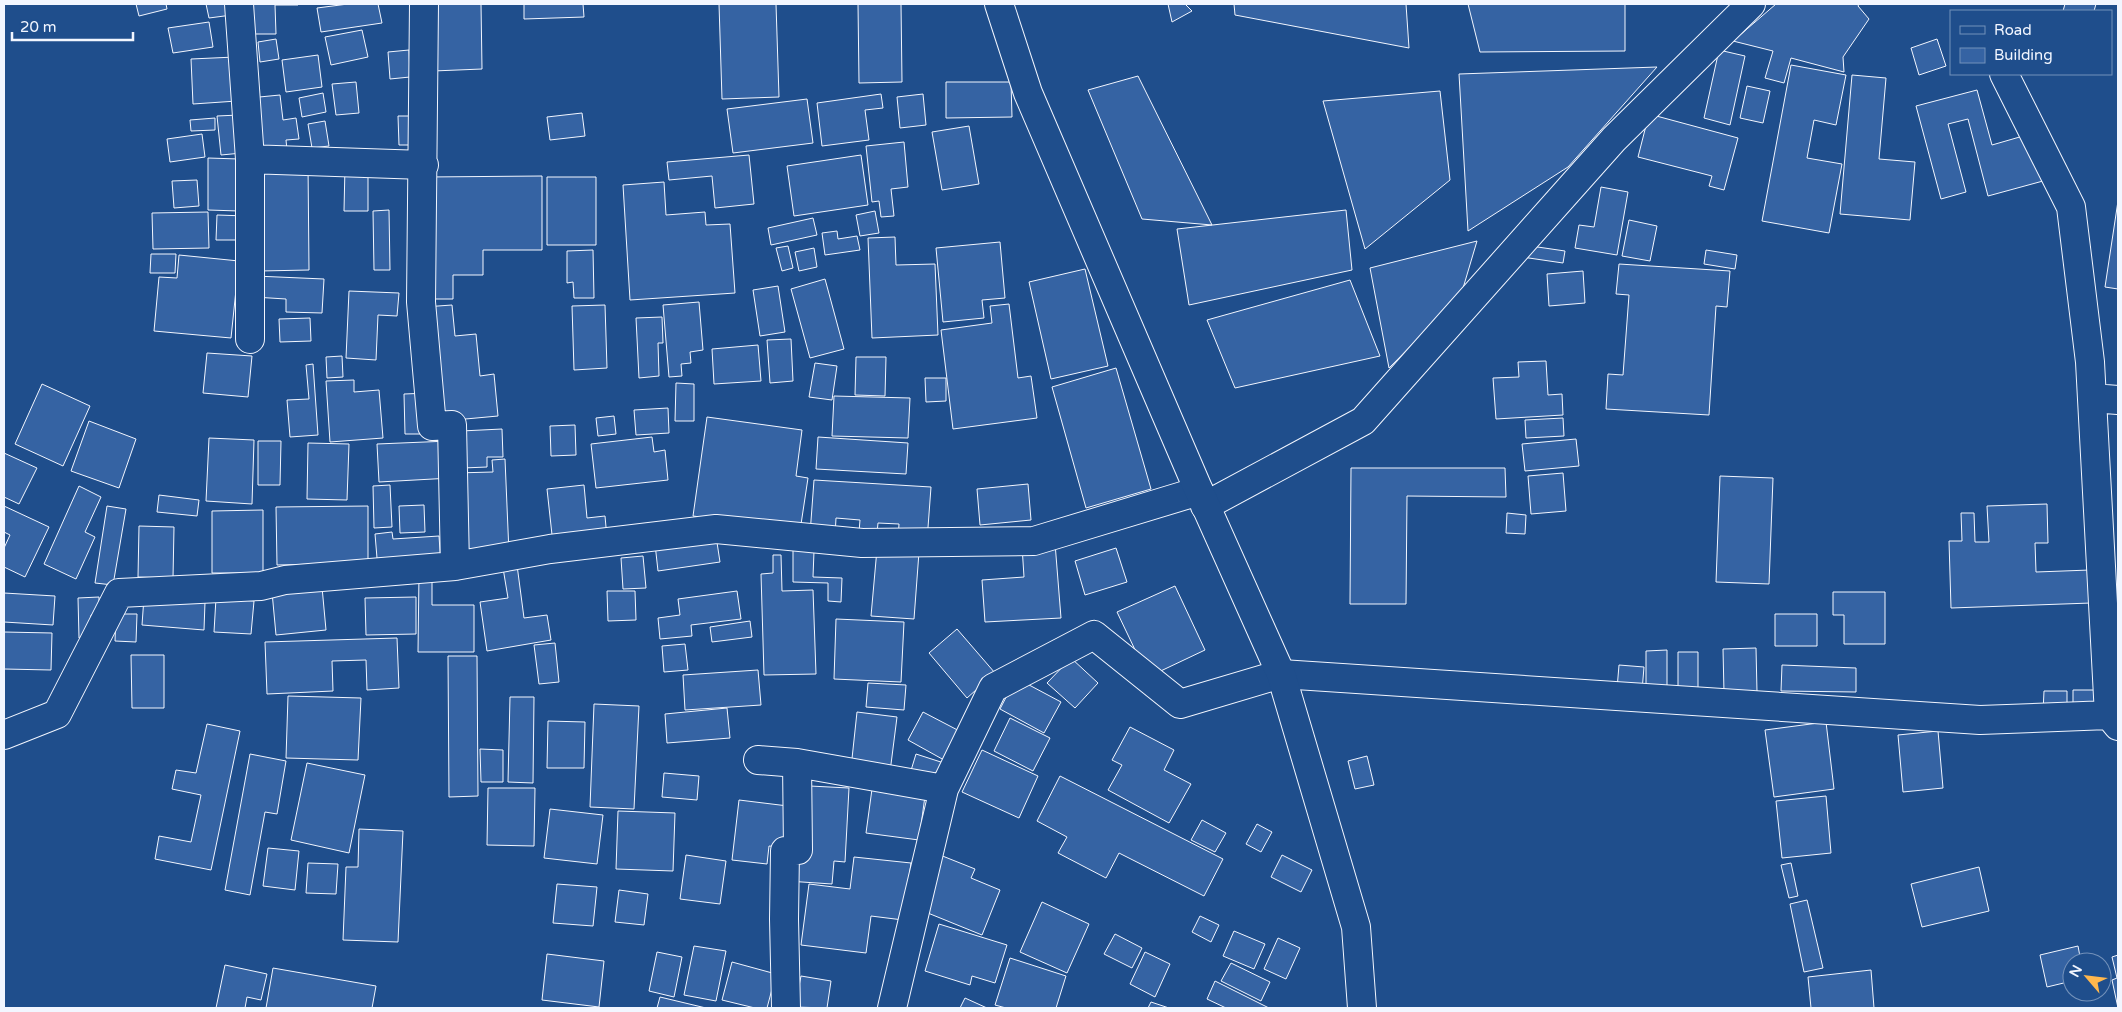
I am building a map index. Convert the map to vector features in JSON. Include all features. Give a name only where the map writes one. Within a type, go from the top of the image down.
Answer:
[{"type":"street","points":[[238,4],[250,158],[250,338]]},
{"type":"street","points":[[424,4],[424,165],[421,302],[432,426],[452,425],[455,566]]},
{"type":"street","points":[[999,4],[1028,93],[1202,499],[1281,674],[1356,927],[1362,1008]]},
{"type":"street","points":[[4,735],[57,714],[119,593],[261,586],[286,580],[455,566],[550,549],[716,529],[862,543],[1034,541],[1202,499],[1362,421],[1614,139],[1751,4]]},
{"type":"street","points":[[892,1008],[944,789],[993,688],[1094,635],[1180,704],[1281,674],[1980,720],[2113,721],[2092,398],[2071,207],[2005,75]]},
{"type":"street","points":[[250,158],[424,165]]},
{"type":"street","points":[[2092,398],[2118,400]]},
{"type":"street","points":[[758,760],[797,763],[944,789]]},
{"type":"street","points":[[786,1008],[785,851],[798,850],[797,763]]},
{"type":"building","points":[[136,4],[166,4],[167,9],[139,16]]},
{"type":"building","points":[[206,4],[231,4],[232,15],[209,18]]},
{"type":"building","points":[[245,4],[298,5],[275,5],[276,34],[246,34]]},
{"type":"building","points":[[348,4],[378,4],[382,23],[321,32],[317,8]]},
{"type":"building","points":[[431,4],[481,4],[482,69],[433,71]]},
{"type":"building","points":[[524,4],[583,4],[584,17],[524,19]]},
{"type":"building","points":[[719,4],[776,4],[779,97],[722,99]]},
{"type":"building","points":[[858,4],[901,4],[902,82],[859,83]]},
{"type":"building","points":[[1168,4],[1185,4],[1192,11],[1172,22]]},
{"type":"building","points":[[1234,4],[1406,4],[1409,48],[1235,15]]},
{"type":"building","points":[[1468,4],[1625,4],[1625,51],[1480,52]]},
{"type":"building","points":[[1776,4],[1859,4],[1858,6],[1869,19],[1843,57],[1844,72],[1791,58],[1784,83],[1765,78],[1773,51],[1733,41]]},
{"type":"building","points":[[2065,4],[2096,4],[2094,10],[2063,10]]},
{"type":"building","points":[[209,22],[213,47],[173,53],[168,28]]},
{"type":"building","points":[[362,30],[368,57],[331,65],[325,37]]},
{"type":"building","points":[[276,39],[279,59],[260,62],[258,42]]},
{"type":"building","points":[[1937,39],[1946,66],[1919,75],[1911,48]]},
{"type":"building","points":[[409,50],[410,77],[390,79],[388,52]]},
{"type":"building","points":[[1719,50],[1745,56],[1730,125],[1704,118]]},
{"type":"building","points":[[318,55],[322,87],[286,92],[282,60]]},
{"type":"building","points":[[235,57],[237,101],[193,104],[191,59]]},
{"type":"building","points":[[1791,65],[1846,75],[1836,125],[1814,120],[1807,158],[1842,164],[1829,233],[1762,221]]},
{"type":"building","points":[[1657,67],[1568,167],[1468,231],[1459,74]]},
{"type":"building","points":[[1852,75],[1886,78],[1879,159],[1915,162],[1910,220],[1840,214]]},
{"type":"building","points":[[1138,76],[1212,225],[1142,219],[1088,90]]},
{"type":"building","points":[[356,82],[359,113],[336,115],[332,84]]},
{"type":"building","points":[[946,82],[1011,82],[1012,117],[946,118]]},
{"type":"building","points":[[1747,86],[1770,91],[1763,123],[1740,118]]},
{"type":"building","points":[[1977,90],[1992,145],[2030,134],[2043,181],[1988,196],[1968,119],[1948,124],[1966,192],[1941,199],[1916,106]]},
{"type":"building","points":[[1440,91],[1450,180],[1365,249],[1323,101]]},
{"type":"building","points":[[323,93],[326,112],[302,117],[299,98]]},
{"type":"building","points":[[881,94],[883,108],[865,110],[869,140],[822,146],[817,103]]},
{"type":"building","points":[[923,94],[926,125],[900,128],[897,97]]},
{"type":"building","points":[[280,95],[283,120],[296,118],[299,139],[286,140],[287,150],[255,154],[249,98]]},
{"type":"building","points":[[807,99],[813,143],[733,153],[727,109]]},
{"type":"building","points":[[582,113],[585,136],[550,140],[547,117]]},
{"type":"building","points":[[1649,114],[1738,138],[1724,190],[1709,186],[1712,176],[1638,157]]},
{"type":"building","points":[[239,115],[242,153],[221,155],[217,116]]},
{"type":"building","points":[[398,116],[421,116],[421,145],[399,145]]},
{"type":"building","points":[[215,118],[215,130],[191,131],[190,120]]},
{"type":"building","points":[[325,121],[329,146],[312,148],[308,124]]},
{"type":"building","points":[[969,126],[979,184],[942,190],[932,132]]},
{"type":"building","points":[[202,134],[205,157],[170,162],[167,139]]},
{"type":"building","points":[[904,142],[908,187],[891,189],[894,216],[881,217],[879,201],[872,202],[866,146]]},
{"type":"building","points":[[749,155],[754,204],[715,208],[712,176],[669,180],[667,162]]},
{"type":"building","points":[[861,155],[868,205],[794,216],[787,166]]},
{"type":"building","points":[[208,158],[239,159],[239,211],[208,210]]},
{"type":"building","points":[[260,164],[308,164],[309,270],[260,271]]},
{"type":"building","points":[[345,166],[368,166],[368,211],[344,211]]},
{"type":"building","points":[[542,176],[542,250],[483,250],[483,275],[453,275],[453,299],[426,299],[426,177]]},
{"type":"building","points":[[547,177],[596,177],[596,245],[547,245]]},
{"type":"building","points":[[197,180],[199,206],[174,208],[172,181]]},
{"type":"building","points":[[664,182],[666,215],[705,212],[706,225],[730,224],[735,293],[630,300],[623,185]]},
{"type":"building","points":[[1601,187],[1628,192],[1617,255],[1575,248],[1579,225],[1594,227]]},
{"type":"building","points":[[2118,201],[2118,289],[2105,287]]},
{"type":"building","points":[[389,210],[390,270],[374,270],[373,211]]},
{"type":"building","points":[[1346,210],[1352,270],[1189,305],[1177,229]]},
{"type":"building","points":[[875,211],[879,233],[860,236],[856,215]]},
{"type":"building","points":[[208,212],[209,248],[153,249],[152,213]]},
{"type":"building","points":[[217,215],[247,216],[246,240],[216,240]]},
{"type":"building","points":[[813,218],[817,235],[771,245],[768,228]]},
{"type":"building","points":[[1629,220],[1657,226],[1650,261],[1622,256]]},
{"type":"building","points":[[837,231],[838,239],[857,236],[860,250],[825,255],[822,233]]},
{"type":"building","points":[[895,237],[896,265],[935,264],[938,335],[872,338],[868,238]]},
{"type":"building","points":[[1477,241],[1461,295],[1389,368],[1370,268]]},
{"type":"building","points":[[1000,242],[1005,298],[982,300],[984,318],[943,322],[936,248]]},
{"type":"building","points":[[1524,245],[1565,251],[1563,263],[1522,257]]},
{"type":"building","points":[[788,246],[793,268],[782,271],[776,248]]},
{"type":"building","points":[[814,248],[817,267],[799,271],[795,252]]},
{"type":"building","points":[[593,250],[594,298],[574,298],[573,282],[567,283],[567,251]]},
{"type":"building","points":[[1706,250],[1737,255],[1735,269],[1704,264]]},
{"type":"building","points":[[151,254],[176,254],[175,273],[150,273]]},
{"type":"building","points":[[179,255],[239,261],[231,338],[154,331],[159,277],[177,278]]},
{"type":"building","points":[[1619,264],[1730,271],[1727,307],[1716,306],[1709,415],[1606,409],[1608,374],[1623,375],[1629,295],[1616,294]]},
{"type":"building","points":[[1085,269],[1108,366],[1051,379],[1029,282]]},
{"type":"building","points":[[1583,271],[1585,303],[1549,306],[1547,274]]},
{"type":"building","points":[[255,276],[324,279],[322,313],[286,312],[286,299],[254,297]]},
{"type":"building","points":[[825,279],[844,349],[810,358],[791,289]]},
{"type":"building","points":[[1350,280],[1380,356],[1235,388],[1207,320]]},
{"type":"building","points":[[778,286],[785,332],[760,336],[753,290]]},
{"type":"building","points":[[349,291],[399,293],[397,316],[378,315],[376,360],[346,358]]},
{"type":"building","points":[[699,302],[703,350],[690,352],[691,363],[681,364],[682,376],[669,377],[663,305]]},
{"type":"building","points":[[1009,304],[1018,378],[1031,376],[1037,418],[953,429],[941,330],[992,323],[990,306]]},
{"type":"building","points":[[452,305],[455,336],[476,334],[480,376],[494,374],[498,416],[433,422],[424,307]]},
{"type":"building","points":[[605,305],[607,368],[574,370],[572,306]]},
{"type":"building","points":[[662,317],[663,343],[658,343],[659,376],[639,378],[636,318]]},
{"type":"building","points":[[310,318],[311,341],[280,342],[279,319]]},
{"type":"building","points":[[791,339],[793,381],[770,383],[767,340]]},
{"type":"building","points":[[758,345],[761,381],[714,384],[712,349]]},
{"type":"building","points":[[207,353],[252,356],[248,397],[203,393]]},
{"type":"building","points":[[342,356],[343,377],[327,378],[326,357]]},
{"type":"building","points":[[856,357],[886,357],[885,396],[855,395]]},
{"type":"building","points":[[1546,361],[1548,395],[1562,394],[1563,415],[1496,419],[1493,378],[1519,377],[1518,362]]},
{"type":"building","points":[[815,363],[837,366],[832,400],[809,397]]},
{"type":"building","points":[[313,364],[318,435],[290,437],[287,400],[309,399],[306,365]]},
{"type":"building","points":[[1116,368],[1151,489],[1086,508],[1052,387]]},
{"type":"building","points":[[925,378],[946,378],[946,401],[926,402]]},
{"type":"building","points":[[354,380],[354,392],[379,390],[383,438],[330,442],[326,381]]},
{"type":"building","points":[[676,383],[694,384],[694,421],[675,421]]},
{"type":"building","points":[[42,384],[90,406],[63,466],[15,444]]},
{"type":"building","points":[[429,393],[430,434],[405,434],[404,394]]},
{"type":"building","points":[[834,396],[910,398],[908,438],[832,436]]},
{"type":"building","points":[[668,408],[669,433],[636,435],[634,410]]},
{"type":"building","points":[[614,416],[616,434],[598,436],[596,418]]},
{"type":"building","points":[[707,417],[802,430],[796,476],[808,478],[800,531],[693,516]]},
{"type":"building","points":[[1563,418],[1564,436],[1526,438],[1525,420]]},
{"type":"building","points":[[89,421],[136,439],[119,488],[71,471]]},
{"type":"building","points":[[575,425],[576,455],[551,456],[550,426]]},
{"type":"building","points":[[502,429],[503,457],[487,457],[487,467],[463,468],[461,431]]},
{"type":"building","points":[[652,437],[654,452],[665,450],[668,480],[596,488],[591,444]]},
{"type":"building","points":[[818,437],[908,443],[906,474],[816,469]]},
{"type":"building","points":[[209,438],[254,440],[252,504],[206,501]]},
{"type":"building","points":[[1576,439],[1579,466],[1525,471],[1522,444]]},
{"type":"building","points":[[258,441],[281,441],[280,485],[258,485]]},
{"type":"building","points":[[449,441],[451,478],[379,482],[377,444]]},
{"type":"building","points":[[308,443],[349,444],[347,500],[307,499]]},
{"type":"building","points":[[4,453],[37,468],[19,504],[4,497]]},
{"type":"building","points":[[505,459],[509,553],[459,555],[455,473],[493,472],[492,460]]},
{"type":"building","points":[[1351,468],[1505,468],[1506,497],[1407,496],[1406,604],[1350,604]]},
{"type":"building","points":[[1563,473],[1566,511],[1531,514],[1528,476]]},
{"type":"building","points":[[1720,476],[1773,478],[1769,584],[1716,582]]},
{"type":"building","points":[[814,480],[931,487],[927,541],[898,539],[899,524],[878,523],[877,533],[859,532],[860,520],[836,518],[835,536],[810,534]]},
{"type":"building","points":[[1028,484],[1031,520],[980,525],[977,489]]},
{"type":"building","points":[[390,485],[392,527],[374,528],[373,486]]},
{"type":"building","points":[[584,485],[587,518],[605,516],[607,538],[553,544],[547,489]]},
{"type":"building","points":[[79,486],[101,497],[85,532],[95,537],[76,579],[44,564]]},
{"type":"building","points":[[159,495],[199,500],[197,516],[157,512]]},
{"type":"building","points":[[2047,504],[2048,543],[2035,543],[2036,572],[2090,570],[2091,603],[1951,608],[1949,541],[1962,541],[1961,513],[1974,513],[1975,542],[1989,542],[1987,506]]},
{"type":"building","points":[[424,505],[425,532],[400,533],[399,506]]},
{"type":"building","points":[[4,506],[49,527],[25,577],[4,567],[4,548],[10,535],[4,532]]},
{"type":"building","points":[[107,506],[126,509],[113,585],[95,583]]},
{"type":"building","points":[[368,506],[368,563],[277,565],[276,507]]},
{"type":"building","points":[[263,510],[263,573],[212,573],[212,511]]},
{"type":"building","points":[[1507,513],[1526,515],[1525,534],[1506,533]]},
{"type":"building","points":[[139,526],[174,527],[173,578],[138,577]]},
{"type":"building","points":[[392,532],[393,539],[439,536],[441,565],[378,570],[375,534]]},
{"type":"building","points":[[716,536],[720,562],[658,571],[655,544]]},
{"type":"building","points":[[1055,543],[1061,618],[985,622],[982,580],[1024,577],[1022,546]]},
{"type":"building","points":[[1116,548],[1127,582],[1085,595],[1075,561]]},
{"type":"building","points":[[877,549],[919,552],[914,619],[871,616]]},
{"type":"building","points":[[793,550],[814,551],[813,577],[842,578],[841,602],[828,601],[828,583],[793,582]]},
{"type":"building","points":[[773,555],[781,555],[782,591],[813,590],[816,674],[764,675],[761,574],[773,573]]},
{"type":"building","points":[[643,556],[646,588],[623,589],[621,558]]},
{"type":"building","points":[[517,565],[524,618],[547,615],[551,640],[487,651],[480,602],[508,598],[503,568]]},
{"type":"building","points":[[419,573],[432,574],[432,605],[474,605],[474,652],[418,652]]},
{"type":"building","points":[[1175,586],[1205,650],[1148,677],[1117,612]]},
{"type":"building","points":[[322,587],[326,630],[276,635],[272,592]]},
{"type":"building","points":[[607,591],[635,591],[636,620],[608,621]]},
{"type":"building","points":[[737,591],[741,619],[691,625],[692,636],[660,639],[658,618],[680,615],[678,599]]},
{"type":"building","points":[[1833,592],[1885,592],[1885,644],[1844,644],[1844,615],[1833,615]]},
{"type":"building","points":[[4,593],[55,596],[53,625],[4,622]]},
{"type":"building","points":[[99,597],[99,614],[91,615],[91,638],[79,638],[78,598]]},
{"type":"building","points":[[144,597],[205,602],[204,630],[142,625]]},
{"type":"building","points":[[416,597],[416,634],[366,635],[365,598]]},
{"type":"building","points":[[216,598],[254,601],[251,634],[214,632]]},
{"type":"building","points":[[116,614],[137,614],[136,642],[115,641]]},
{"type":"building","points":[[1775,614],[1817,614],[1817,646],[1775,646]]},
{"type":"building","points":[[836,619],[904,622],[901,682],[834,679]]},
{"type":"building","points":[[750,621],[752,637],[712,642],[710,627]]},
{"type":"building","points":[[957,629],[995,673],[967,698],[929,653]]},
{"type":"building","points":[[4,632],[52,633],[51,670],[4,669]]},
{"type":"building","points":[[397,638],[399,688],[367,690],[366,660],[332,661],[333,691],[267,694],[265,642]]},
{"type":"building","points":[[555,643],[559,682],[539,684],[534,645]]},
{"type":"building","points":[[685,644],[688,670],[664,672],[662,646]]},
{"type":"building","points":[[1756,648],[1757,692],[1724,693],[1723,649]]},
{"type":"building","points":[[1667,650],[1667,688],[1646,688],[1646,651]]},
{"type":"building","points":[[1678,652],[1698,652],[1698,689],[1678,689]]},
{"type":"building","points":[[131,655],[164,655],[164,708],[132,708]]},
{"type":"building","points":[[448,656],[477,656],[478,796],[449,797]]},
{"type":"building","points":[[1071,658],[1098,683],[1075,708],[1047,683]]},
{"type":"building","points":[[1619,665],[1644,667],[1642,691],[1617,689]]},
{"type":"building","points":[[1782,665],[1856,668],[1856,692],[1781,691]]},
{"type":"building","points":[[758,670],[761,705],[685,710],[683,675]]},
{"type":"building","points":[[1016,678],[1061,702],[1044,733],[1000,709]]},
{"type":"building","points":[[868,683],[906,685],[904,710],[866,707]]},
{"type":"building","points":[[2073,690],[2096,690],[2096,711],[2073,711]]},
{"type":"building","points":[[2044,691],[2067,691],[2067,712],[2043,712]]},
{"type":"building","points":[[288,696],[361,698],[358,760],[286,758]]},
{"type":"building","points":[[510,697],[534,697],[533,783],[508,782]]},
{"type":"building","points":[[594,704],[639,706],[634,809],[590,807]]},
{"type":"building","points":[[727,708],[730,738],[667,743],[665,714]]},
{"type":"building","points":[[857,712],[897,717],[890,772],[851,768]]},
{"type":"building","points":[[923,712],[969,736],[953,765],[908,740]]},
{"type":"building","points":[[1010,718],[1050,738],[1033,771],[994,751]]},
{"type":"building","points":[[548,721],[585,722],[584,768],[547,768]]},
{"type":"building","points":[[1826,722],[1834,789],[1774,797],[1765,730]]},
{"type":"building","points":[[207,724],[240,731],[211,870],[155,859],[159,836],[191,842],[201,795],[172,789],[176,770],[196,773]]},
{"type":"building","points":[[1130,727],[1174,750],[1164,770],[1191,784],[1169,823],[1108,790],[1122,765],[1112,760]]},
{"type":"building","points":[[1938,731],[1943,788],[1903,792],[1898,735]]},
{"type":"building","points":[[480,749],[503,750],[503,782],[481,782]]},
{"type":"building","points":[[982,750],[1038,776],[1019,818],[962,792]]},
{"type":"building","points":[[250,754],[286,761],[277,814],[265,812],[250,895],[225,890]]},
{"type":"building","points":[[916,754],[947,764],[940,787],[909,777]]},
{"type":"building","points":[[1367,756],[1374,785],[1355,789],[1348,761]]},
{"type":"building","points":[[307,763],[365,775],[349,853],[291,840]]},
{"type":"building","points":[[664,773],[699,776],[697,800],[662,797]]},
{"type":"building","points":[[1060,776],[1223,859],[1204,896],[1119,853],[1106,878],[1058,853],[1067,837],[1037,821]]},
{"type":"building","points":[[810,786],[849,788],[845,862],[834,861],[832,884],[787,881]]},
{"type":"building","points":[[488,788],[535,788],[534,846],[487,845]]},
{"type":"building","points":[[872,789],[925,796],[919,840],[866,833]]},
{"type":"building","points":[[1826,796],[1831,853],[1782,858],[1776,801]]},
{"type":"building","points":[[739,800],[796,807],[790,848],[769,846],[767,864],[732,860]]},
{"type":"building","points":[[550,809],[603,815],[597,864],[544,858]]},
{"type":"building","points":[[618,811],[675,813],[673,871],[616,869]]},
{"type":"building","points":[[1202,820],[1226,833],[1215,852],[1191,840]]},
{"type":"building","points":[[1257,824],[1272,832],[1261,852],[1246,844]]},
{"type":"building","points":[[359,829],[403,831],[398,942],[343,940],[346,867],[358,867]]},
{"type":"building","points":[[268,848],[299,851],[295,890],[263,886]]},
{"type":"building","points":[[686,855],[726,861],[720,904],[680,899]]},
{"type":"building","points":[[940,855],[975,869],[971,878],[1000,890],[982,935],[918,909]]},
{"type":"building","points":[[1282,855],[1312,870],[1301,892],[1271,877]]},
{"type":"building","points":[[854,857],[911,863],[903,920],[871,916],[866,953],[801,945],[809,884],[850,889]]},
{"type":"building","points":[[308,863],[338,864],[336,894],[306,893]]},
{"type":"building","points":[[1791,863],[1798,896],[1789,898],[1781,865]]},
{"type":"building","points":[[1979,867],[1989,911],[1922,927],[1911,884]]},
{"type":"building","points":[[557,884],[597,887],[593,926],[553,923]]},
{"type":"building","points":[[619,890],[648,894],[644,925],[615,922]]},
{"type":"building","points":[[1807,900],[1823,968],[1804,972],[1790,904]]},
{"type":"building","points":[[1042,902],[1089,924],[1067,973],[1020,952]]},
{"type":"building","points":[[1200,916],[1219,925],[1211,942],[1192,932]]},
{"type":"building","points":[[939,924],[1007,945],[995,983],[972,976],[970,985],[925,971]]},
{"type":"building","points":[[1234,931],[1265,944],[1254,969],[1223,956]]},
{"type":"building","points":[[1115,934],[1142,948],[1132,968],[1104,954]]},
{"type":"building","points":[[1278,938],[1300,948],[1286,979],[1264,969]]},
{"type":"building","points":[[694,946],[726,951],[716,1001],[684,995]]},
{"type":"building","points":[[2078,946],[2079,952],[2062,952],[2062,983],[2047,987],[2040,955]]},
{"type":"building","points":[[657,952],[682,957],[674,997],[649,991]]},
{"type":"building","points":[[1145,952],[1170,964],[1155,997],[1130,984]]},
{"type":"building","points":[[547,954],[604,961],[599,1007],[542,1000]]},
{"type":"building","points":[[2118,955],[2118,1008],[2112,980],[2117,978],[2112,957]]},
{"type":"building","points":[[1010,958],[1066,976],[1056,1008],[1006,1008],[995,1005]]},
{"type":"building","points":[[732,962],[776,974],[767,1008],[755,1008],[722,1000]]},
{"type":"building","points":[[1231,963],[1270,982],[1261,1001],[1221,981]]},
{"type":"building","points":[[225,965],[267,974],[261,1000],[247,997],[245,1008],[216,1008]]},
{"type":"building","points":[[273,968],[376,986],[372,1008],[266,1008]]},
{"type":"building","points":[[1871,970],[1874,1008],[1811,1008],[1808,977]]},
{"type":"building","points":[[801,976],[831,981],[827,1008],[795,1007]]},
{"type":"building","points":[[1215,981],[1269,1008],[1226,1008],[1207,999]]},
{"type":"building","points":[[660,997],[706,1008],[657,1008]]},
{"type":"building","points":[[965,998],[987,1008],[960,1008]]},
{"type":"building","points":[[1151,1002],[1169,1008],[1148,1008]]}]
